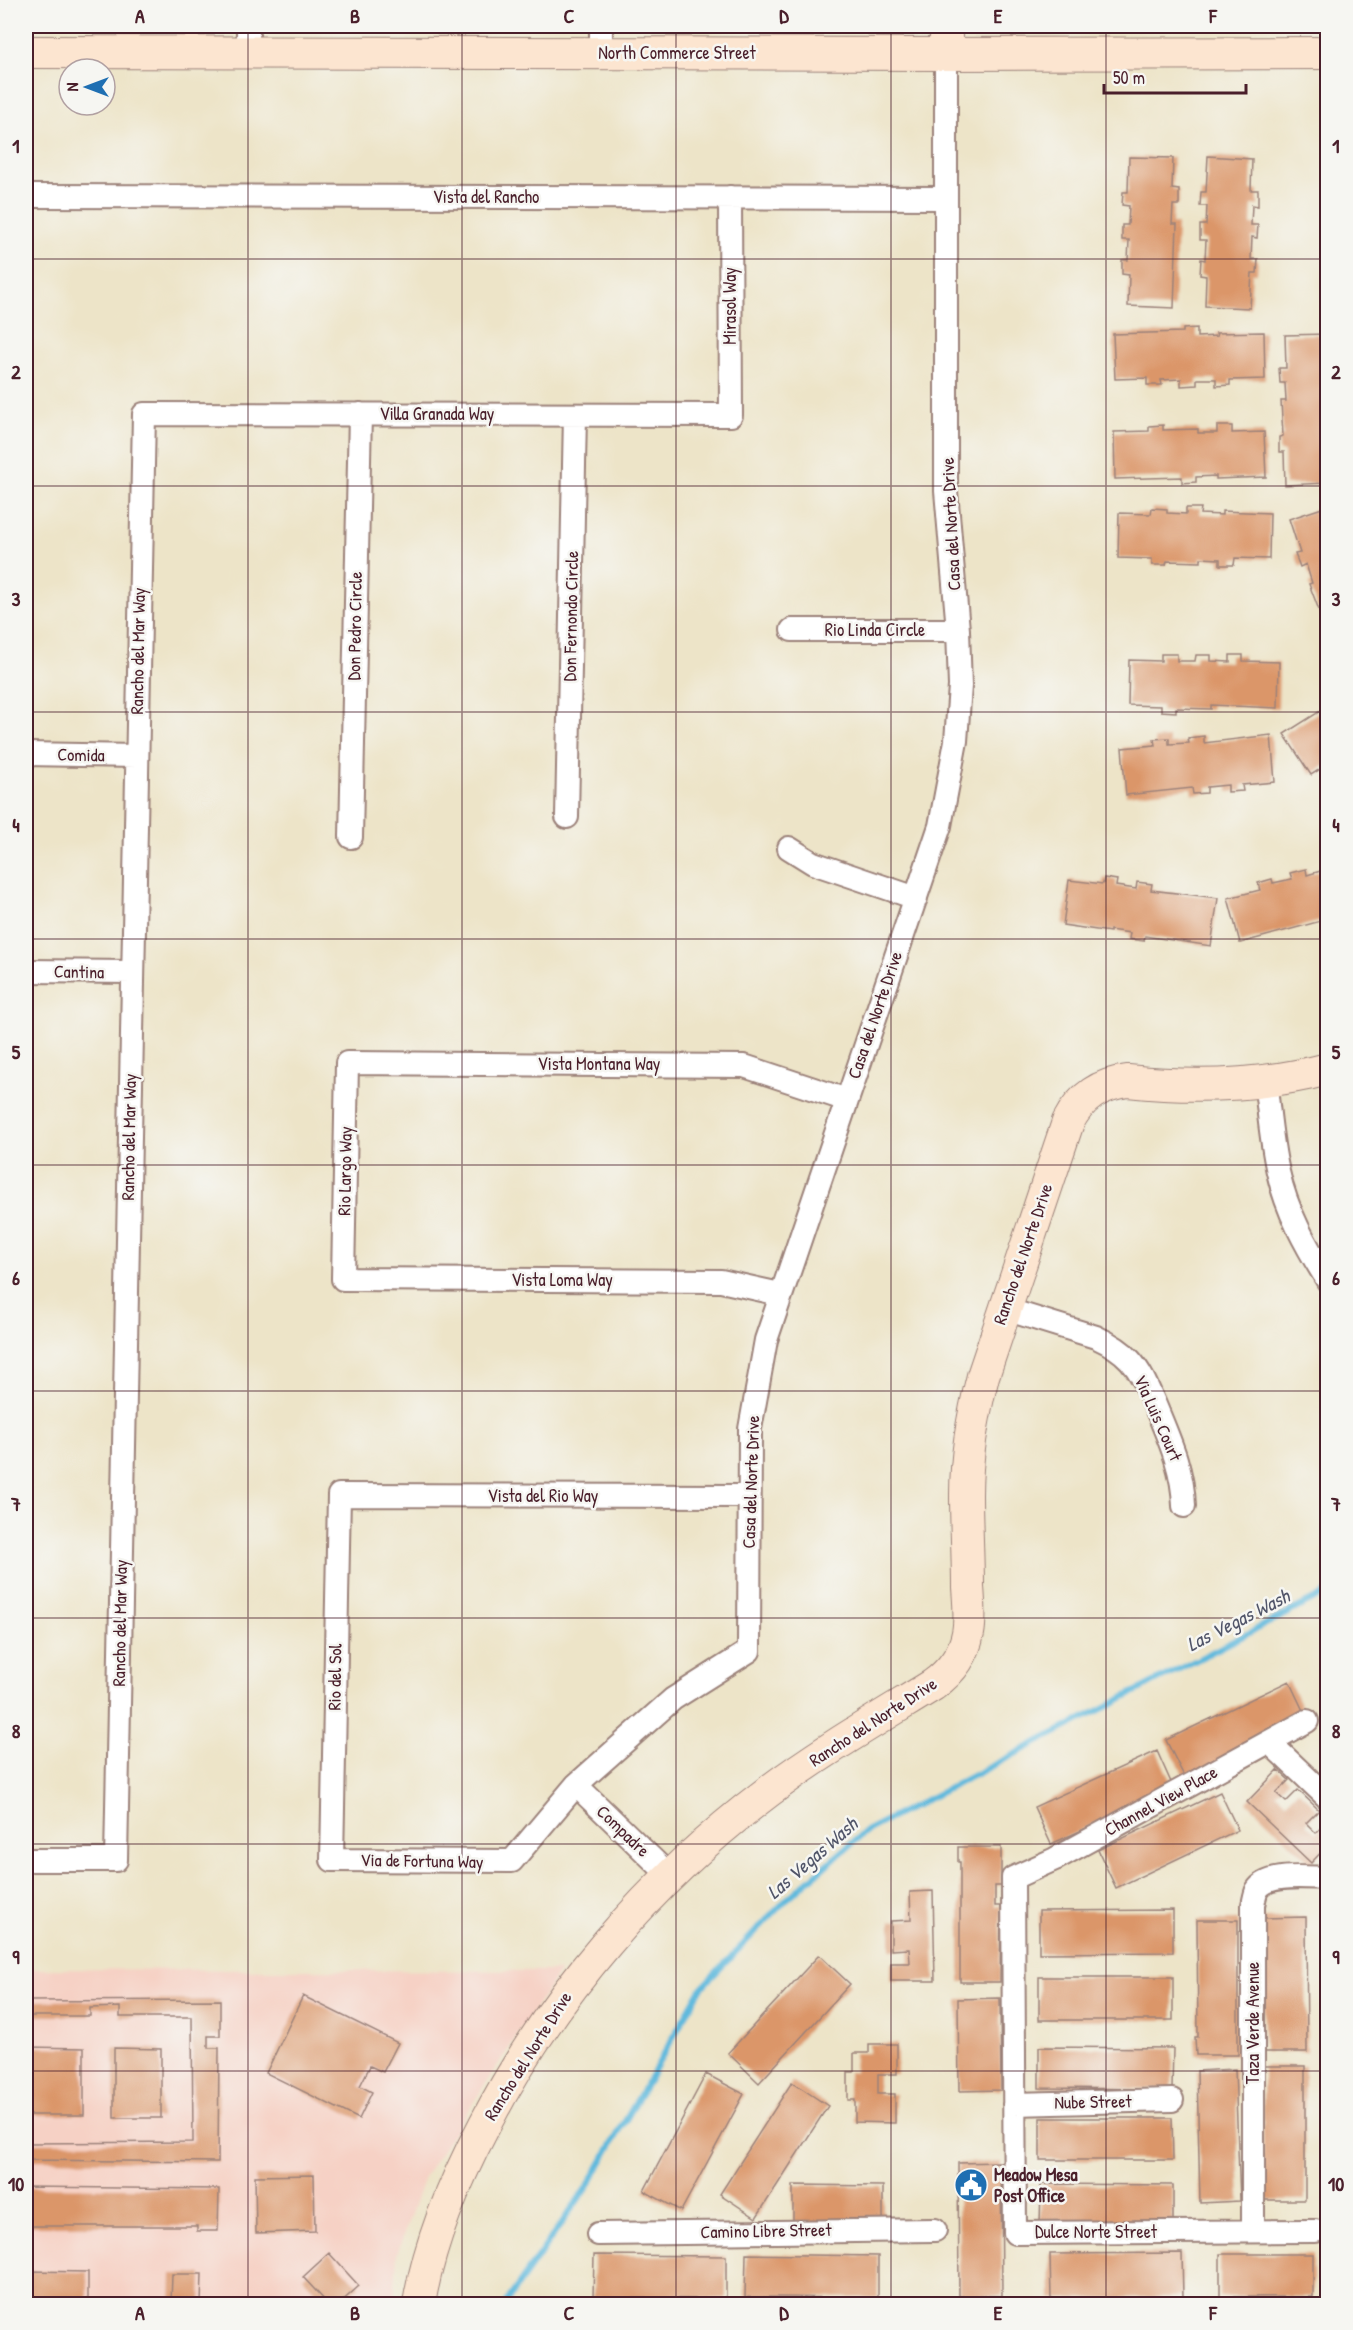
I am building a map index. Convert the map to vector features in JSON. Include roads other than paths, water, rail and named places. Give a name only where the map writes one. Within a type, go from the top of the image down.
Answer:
[{"type":"street","name":"North Commerce Street","points":[[26,51],[248,39],[601,39],[946,40],[1328,53]]},
{"type":"street","name":"Casa del Norte Drive","points":[[512,1862],[576,1785],[673,1699],[749,1651],[750,1429],[766,1340],[940,826],[956,741],[960,686],[958,630],[946,490],[946,40]]},
{"type":"street","name":"Vista del Rancho","points":[[26,196],[946,198]]},
{"type":"street","name":"Mirasol Way","points":[[730,197],[731,415]]},
{"type":"street","name":"Villa Granada Way","points":[[144,414],[731,415]]},
{"type":"street","name":"Rancho del Mar Way","points":[[26,1860],[116,1860],[144,414]]},
{"type":"street","name":"Don Pedro Circle","points":[[351,837],[360,414]]},
{"type":"street","name":"Don Fernondo Circle","points":[[567,817],[575,415]]},
{"type":"street","name":"Rio Linda Circle","points":[[792,630],[958,630]]},
{"type":"street","name":"Comida","points":[[26,754],[136,756]]},
{"type":"street","points":[[789,848],[813,863],[916,898]]},
{"type":"street","name":"Cantina","points":[[26,970],[132,972]]},
{"type":"street","name":"Vista Montana Way","points":[[346,1062],[744,1066],[847,1100]]},
{"type":"street","name":"Rio Largo Way","points":[[343,1279],[346,1062]]},
{"type":"street","name":"Rancho del Norte Drive","points":[[419,2304],[432,2253],[471,2150],[502,2093],[545,2024],[586,1968],[621,1926],[670,1876],[723,1828],[771,1790],[812,1761],[933,1685],[957,1661],[968,1634],[966,1491],[971,1433],[982,1376],[1068,1122],[1082,1101],[1103,1086],[1128,1081],[1214,1084],[1265,1080],[1328,1069]]},
{"type":"street","points":[[1265,1080],[1274,1149],[1285,1196],[1300,1233],[1328,1281]]},
{"type":"street","name":"Vista Loma Way","points":[[343,1279],[721,1281],[780,1294]]},
{"type":"street","name":"Via Luis Court","points":[[1005,1309],[1096,1337],[1108,1342],[1129,1359],[1144,1382],[1176,1454],[1184,1506]]},
{"type":"street","name":"Vista del Rio Way","points":[[339,1495],[748,1496]]},
{"type":"street","name":"Rio del Sol","points":[[332,1860],[339,1495]]},
{"type":"street","name":"Channel View Place","points":[[1013,1878],[1055,1859],[1307,1721]]},
{"type":"street","points":[[1269,1742],[1328,1798]]},
{"type":"street","name":"Compadre","points":[[576,1785],[670,1876]]},
{"type":"street","name":"Via de Fortuna Way","points":[[332,1860],[512,1862]]},
{"type":"street","name":"Dulce Norte Street","points":[[1013,1878],[1015,2232],[1315,2232]]},
{"type":"street","name":"Taza Verde Avenue","points":[[1252,2231],[1253,1905],[1257,1890],[1267,1881],[1283,1878],[1328,1878]]},
{"type":"street","name":"Nube Street","points":[[1014,2104],[1172,2100]]},
{"type":"street","name":"Camino Libre Street","points":[[598,2234],[934,2230]]},
{"type":"waterway","name":"Las Vegas Wash","points":[[505,2304],[589,2184],[702,1987],[788,1898],[866,1831],[1328,1592]]},
{"type":"place","name":"Meadow Mesa Post Office","points":[[971,2185]]}]
